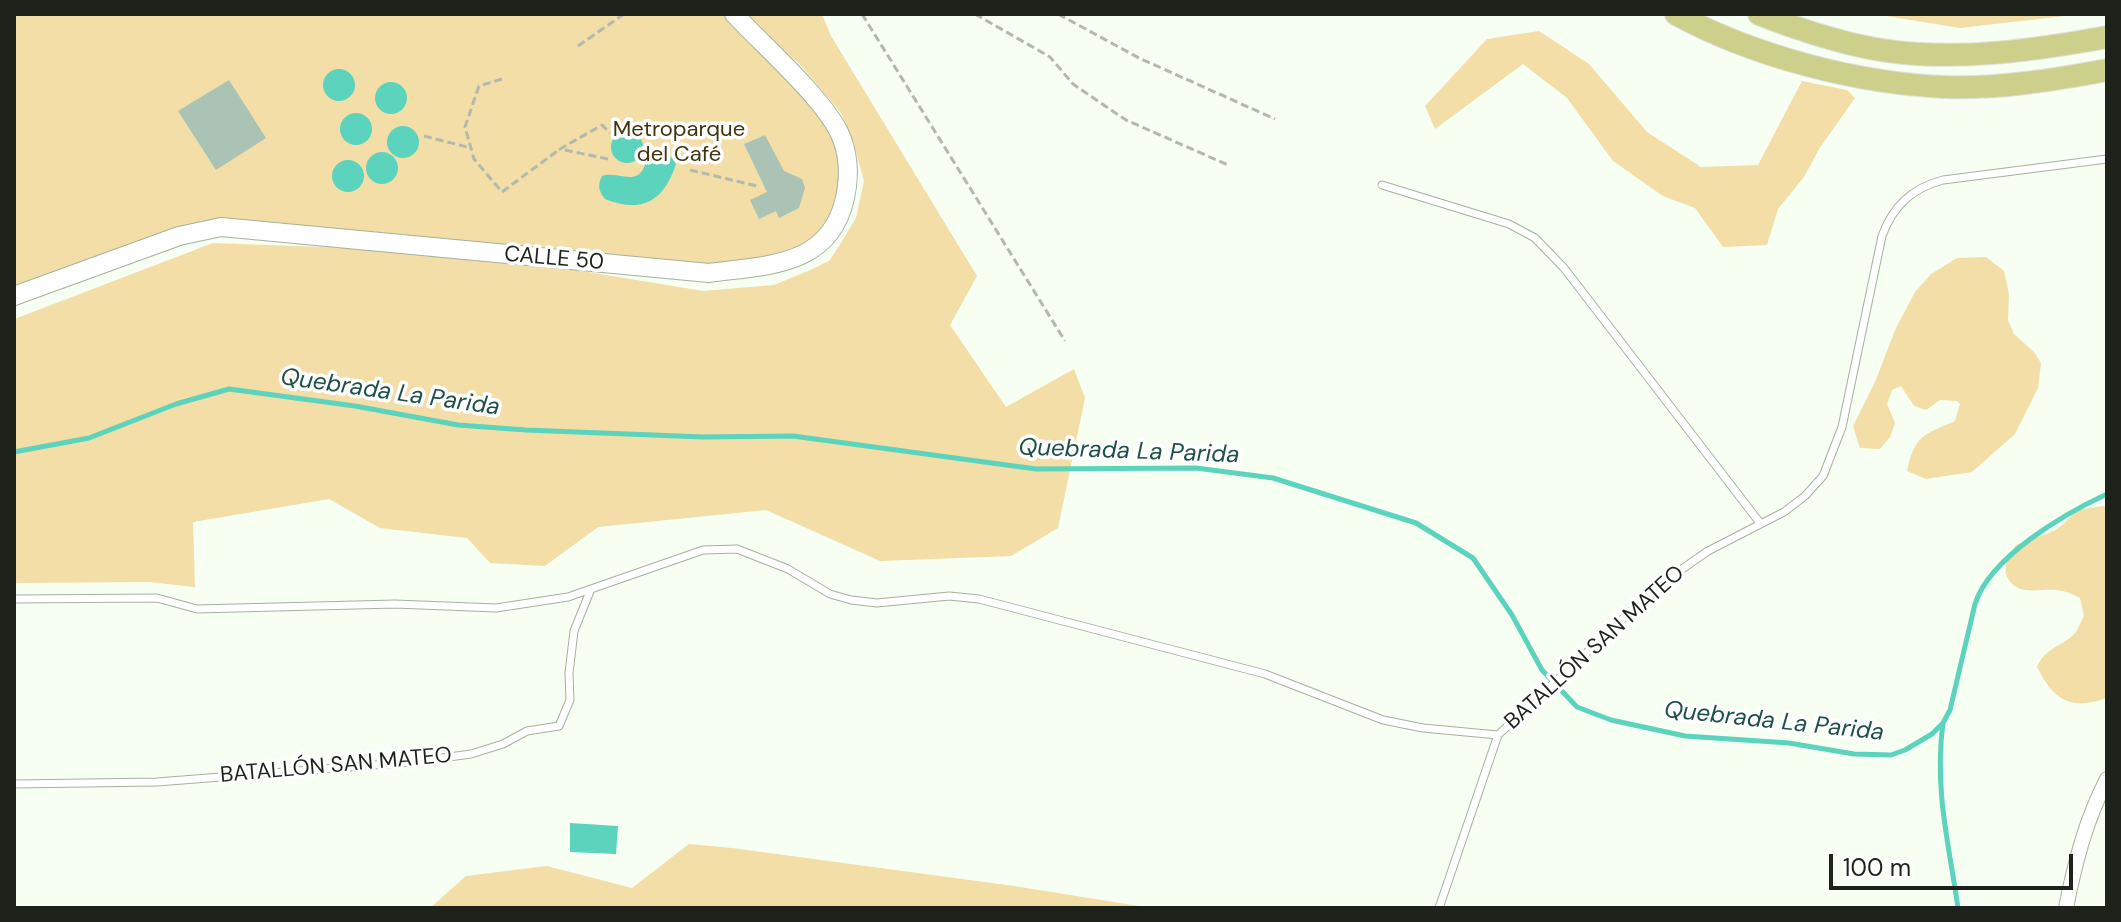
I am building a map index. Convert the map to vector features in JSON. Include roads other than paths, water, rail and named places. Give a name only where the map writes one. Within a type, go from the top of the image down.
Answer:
[{"type":"main road","points":[[1676,14],[1699,27],[1752,48],[1834,71],[1882,80],[1943,87],[1998,86],[2107,70]]},
{"type":"main road","points":[[1759,14],[1813,33],[1887,51],[1942,55],[2066,44],[2107,37]]},
{"type":"street","name":"CALLE 50","points":[[14,296],[179,236],[221,227],[709,273],[775,264],[815,250],[837,225],[848,182],[848,157],[839,132],[818,102],[734,14]]},
{"type":"street","points":[[2066,908],[2078,849],[2107,779]]},
{"type":"lane","name":"BATALLÓN SAN MATEO","points":[[14,599],[157,598],[197,609],[395,604],[496,608],[544,602],[591,589],[703,550],[737,549],[788,569],[840,598],[877,603],[934,596],[979,599],[1265,674],[1363,713],[1403,725],[1498,735],[1659,585],[1708,551],[1784,512],[1805,496],[1823,476],[1846,410],[1882,236],[1891,216],[1904,199],[1922,187],[1943,180],[2107,159]]},
{"type":"lane","points":[[1382,185],[1509,224],[1535,238],[1564,268],[1760,523]]},
{"type":"lane","name":"BATALLÓN SAN MATEO","points":[[14,784],[157,782],[412,762],[471,754],[503,744],[527,731],[559,726],[570,700],[569,673],[574,631],[591,589]]},
{"type":"lane","points":[[1439,908],[1498,735]]},
{"type":"water","points":[[339,69],[350,74],[355,85],[350,96],[339,101],[328,96],[323,85],[328,74]]},
{"type":"water","points":[[391,82],[402,87],[407,98],[402,109],[391,114],[380,109],[375,98],[380,87]]},
{"type":"water","points":[[356,113],[367,118],[372,129],[367,140],[356,145],[345,140],[340,129],[345,118]]},
{"type":"water","points":[[403,126],[414,131],[419,142],[414,153],[403,158],[392,153],[387,142],[392,131]]},
{"type":"water","points":[[627,131],[638,136],[643,147],[638,158],[627,163],[616,158],[611,147],[616,136]]},
{"type":"water","points":[[382,152],[393,157],[398,168],[393,179],[382,184],[371,179],[366,168],[371,157]]},
{"type":"water","points":[[652,152],[667,152],[676,164],[658,195],[650,201],[630,205],[605,199],[599,188],[602,176],[634,177],[642,171]]},
{"type":"water","points":[[348,160],[359,165],[364,176],[359,187],[348,192],[337,187],[332,176],[337,165]]},
{"type":"water","points":[[570,823],[618,826],[616,854],[570,852]]},
{"type":"waterway","name":"Quebrada La Parida","points":[[14,452],[89,438],[176,404],[229,389],[355,406],[458,425],[703,437],[793,436],[1036,469],[1196,468],[1273,478],[1416,523],[1473,558],[1512,615],[1542,670],[1577,707],[1611,720],[1685,736],[1789,743],[1854,754],[1891,755],[1932,734],[1943,723],[1950,710],[1975,604],[1996,570],[2050,525],[2107,494]]},
{"type":"waterway","points":[[1943,723],[1941,794],[1958,908]]},
{"type":"park label","name":"Metroparque del Café","points":[[679,142]]}]
